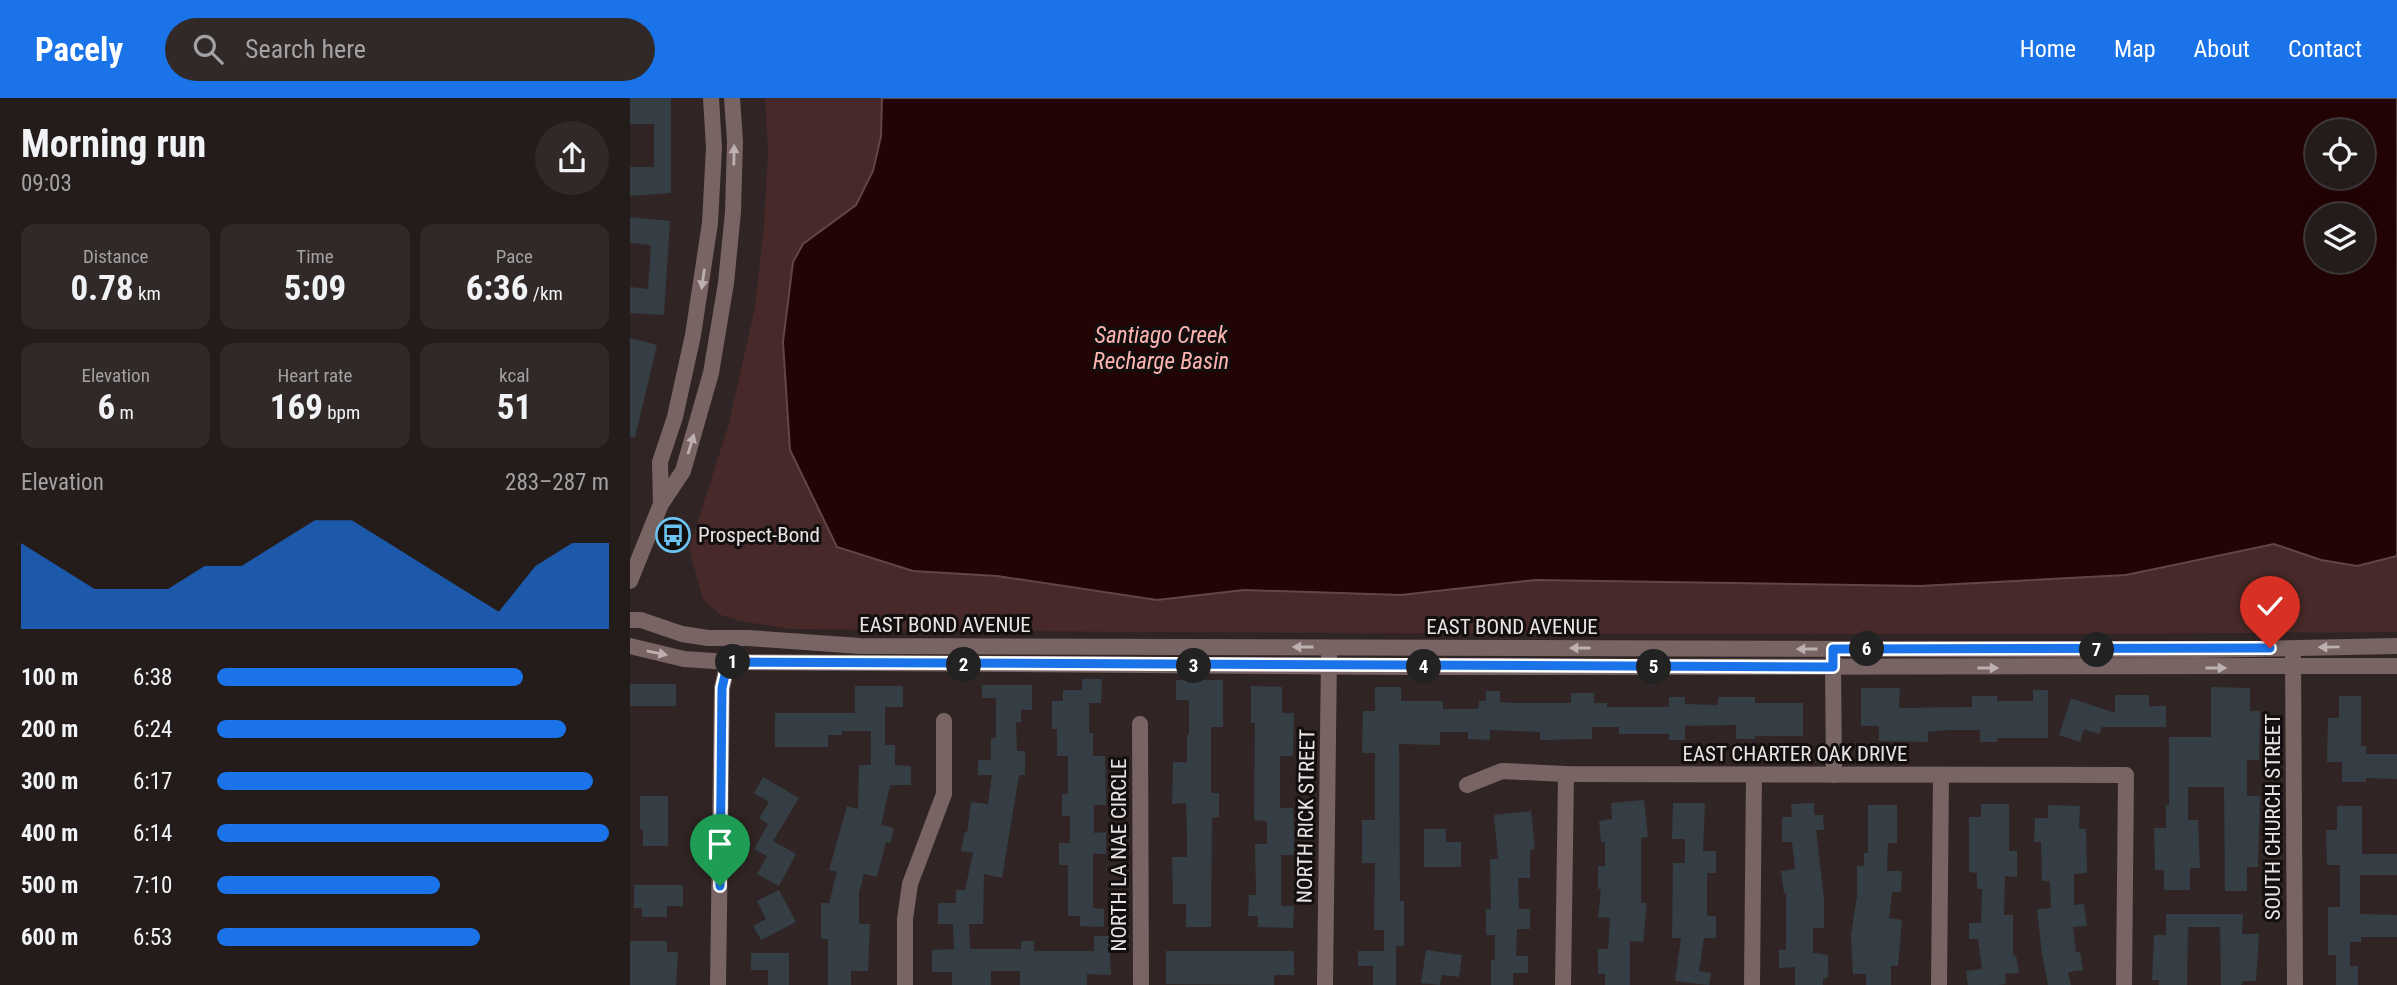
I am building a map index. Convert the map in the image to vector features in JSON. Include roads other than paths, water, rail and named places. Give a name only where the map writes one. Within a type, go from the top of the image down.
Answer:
[{"type":"street","points":[[661,504],[660,463],[675,416],[688,359],[705,261],[713,184],[711,98]]},
{"type":"street","points":[[630,582],[661,504],[683,471],[704,401],[718,337],[733,212],[735,141],[732,98]]},
{"type":"street","name":"EAST BOND AVENUE","points":[[630,620],[641,620],[682,634],[708,638],[748,638],[829,646],[1833,649],[2397,646]]},
{"type":"street","name":"EAST BOND AVENUE","points":[[630,646],[684,659],[728,662],[1329,666],[2397,666]]},
{"type":"street","name":"NORTH RICK STREET","points":[[1325,985],[1329,647]]},
{"type":"street","name":"SOUTH CHURCH STREET","points":[[2293,648],[2295,985]]},
{"type":"street","points":[[1833,649],[1834,775]]},
{"type":"street","points":[[718,985],[722,688],[728,662]]},
{"type":"street","points":[[905,985],[905,919],[910,884],[944,794],[944,721]]},
{"type":"street","name":"NORTH LA NAE CIRCLE","points":[[1140,724],[1141,985]]},
{"type":"street","name":"EAST CHARTER OAK DRIVE","points":[[1467,785],[1502,771],[1566,774],[2126,775],[2124,985]]},
{"type":"street","points":[[1563,985],[1566,774]]},
{"type":"street","points":[[1752,985],[1754,775]]},
{"type":"street","points":[[1939,985],[1941,776]]},
{"type":"water","name":"Santiago Creek Recharge Basin","points":[[882,98],[2397,98],[2397,556],[2357,566],[2321,560],[2274,544],[2126,575],[1920,586],[1536,580],[1401,595],[1244,590],[1157,600],[997,576],[913,571],[837,547],[790,450],[783,342],[793,262],[803,244],[856,205],[873,171],[881,136]]},
{"type":"place","name":"Prospect-Bond","points":[[673,535]]}]
